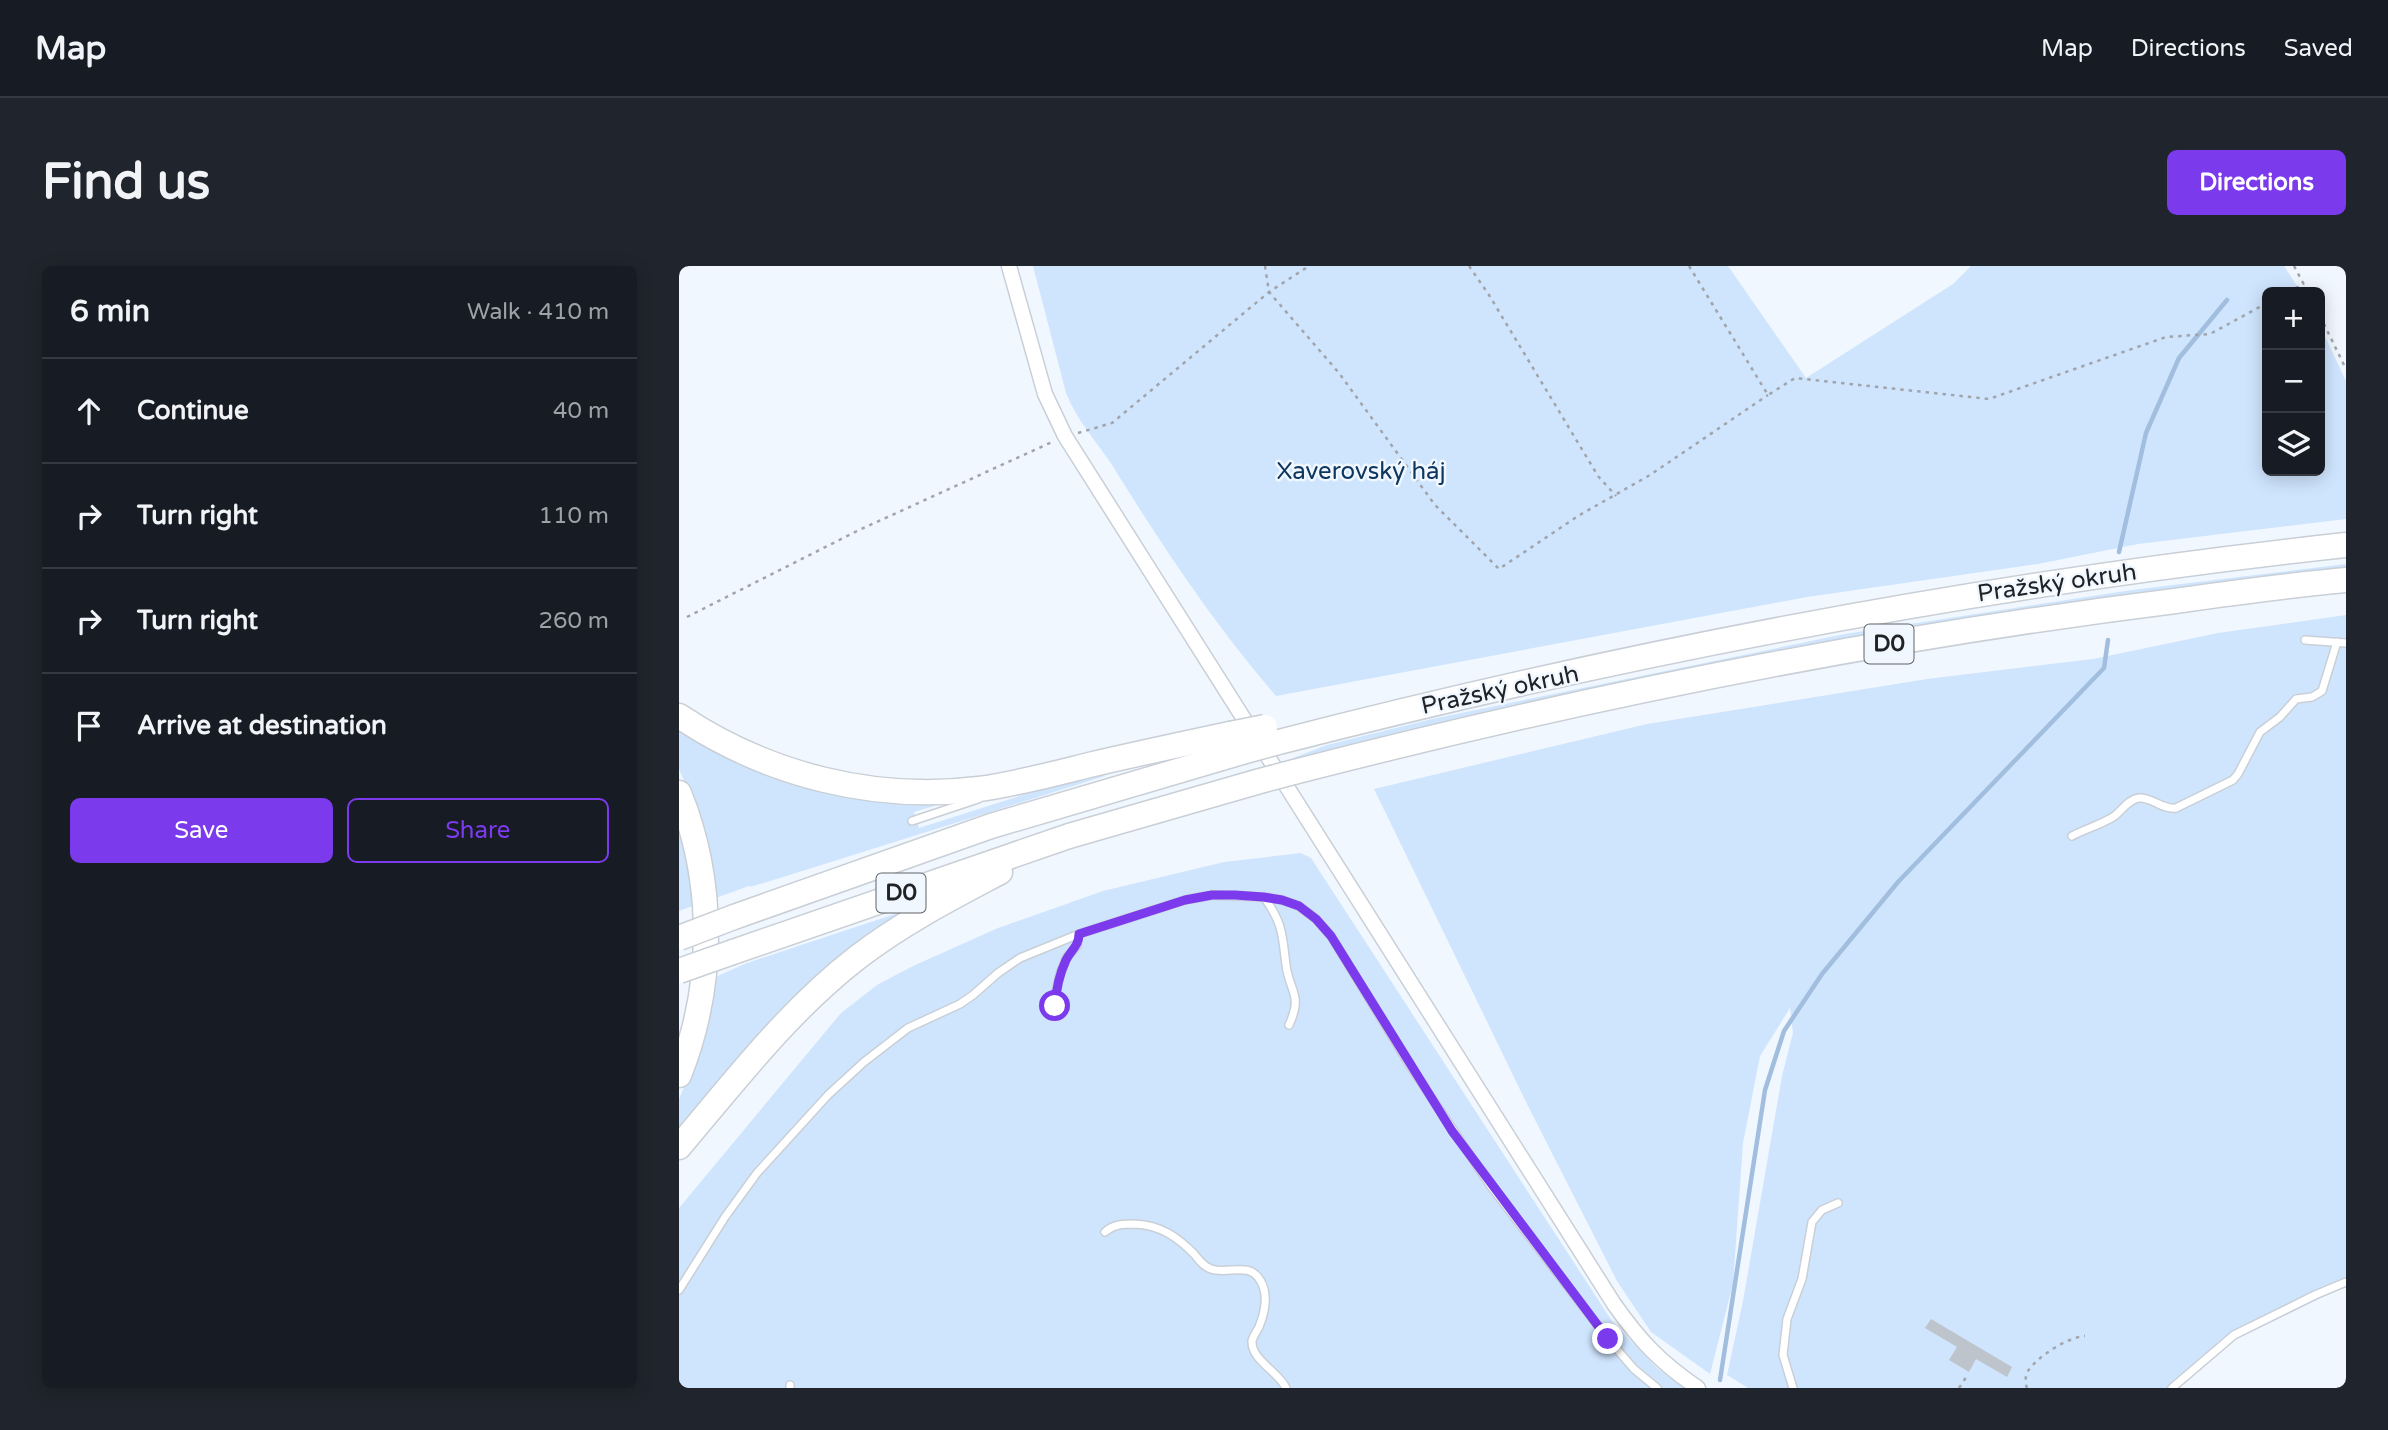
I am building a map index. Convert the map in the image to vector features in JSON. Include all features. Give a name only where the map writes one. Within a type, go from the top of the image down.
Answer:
[{"type":"highway","name":"Pražský okruh","points":[[679,938],[968,834],[1236,743],[1743,637],[1917,604],[2161,568],[2346,545]]},
{"type":"highway","name":"Pražský okruh","points":[[679,971],[1069,836],[1260,781],[1499,721],[1826,654],[2044,619],[2346,580]]},
{"type":"highway","points":[[679,716],[726,744],[798,774],[849,786],[901,791],[953,791],[1003,785],[1236,743]]},
{"type":"highway","points":[[679,793],[697,852],[706,924],[706,953],[701,997],[679,1075]]},
{"type":"highway","points":[[679,1147],[789,1019],[843,968],[917,916],[1069,836]]},
{"type":"street","points":[[1009,266],[1045,394],[1065,436],[1614,1304],[1637,1337],[1670,1369],[1698,1388]]},
{"type":"lane","points":[[2305,640],[2346,643]]},
{"type":"lane","points":[[2072,836],[2115,816],[2137,798],[2169,809],[2176,808],[2227,784],[2238,774],[2260,732],[2280,717],[2296,699],[2322,691],[2337,642]]},
{"type":"lane","points":[[912,821],[1057,777],[1236,743]]},
{"type":"lane","points":[[679,1290],[725,1217],[757,1173],[828,1095],[864,1062],[908,1028],[973,995],[1020,958],[1079,934],[1185,900],[1212,895],[1263,897],[1299,906],[1316,919],[1331,936],[1409,1065],[1490,1185],[1608,1339],[1634,1369],[1657,1388]]},
{"type":"lane","points":[[1263,897],[1279,922],[1289,976],[1296,994],[1296,1009],[1289,1025]]},
{"type":"lane","points":[[1051,1014],[1060,974],[1067,957],[1077,946],[1079,934]]},
{"type":"lane","points":[[1793,1388],[1783,1355],[1787,1319],[1802,1279],[1812,1222],[1822,1210],[1838,1203]]},
{"type":"lane","points":[[1105,1232],[1113,1226],[1124,1224],[1159,1228],[1174,1236],[1207,1268],[1219,1271],[1244,1269],[1258,1276],[1264,1289],[1265,1306],[1252,1342],[1253,1348],[1286,1388]]},
{"type":"lane","points":[[2172,1388],[2234,1335],[2346,1282]]},
{"type":"path","points":[[1265,266],[1269,292],[1339,373],[1435,505],[1499,569],[1795,378],[1989,399],[2166,337],[2210,334],[2262,306]]},
{"type":"path","points":[[687,617],[881,520],[1065,436],[1112,423],[1269,292],[1309,266]]},
{"type":"path","points":[[1469,266],[1598,477],[1616,496]]},
{"type":"path","points":[[1689,266],[1768,395]]},
{"type":"path","points":[[2294,266],[2306,287]]},
{"type":"path","points":[[2298,287],[2304,284]]},
{"type":"path","points":[[2325,326],[2346,369]]},
{"type":"path","points":[[2027,1388],[2025,1382],[2028,1371],[2045,1355],[2068,1339],[2085,1336]]},
{"type":"path","points":[[1959,1388],[1967,1376]]},
{"type":"green space","name":"Xaverovský háj","points":[[1033,266],[1728,266],[1806,378],[1953,284],[1971,266],[2284,266],[2298,287],[2262,287],[2262,476],[2325,476],[2325,337],[2346,381],[2346,519],[2138,544],[2038,564],[1807,597],[1276,696],[1189,584],[1075,412],[1066,393]]},
{"type":"green space","points":[[2346,564],[2346,571],[1295,762],[1293,758],[1327,745],[1432,719],[1845,634],[2132,590]]},
{"type":"green space","points":[[2346,615],[2346,1286],[2234,1340],[2178,1388],[1748,1388],[1727,1375],[1743,1301],[1782,1076],[1793,1033],[1790,1008],[1760,1056],[1743,1143],[1733,1284],[1710,1374],[1651,1332],[1617,1281],[1528,1106],[1374,789],[1647,724],[1927,679],[2093,659],[2218,633]]},
{"type":"green space","points":[[679,732],[740,764],[805,788],[872,801],[941,804],[914,812],[919,828],[1029,793],[1104,773],[1105,776],[713,899],[688,790],[679,769]]},
{"type":"green space","points":[[679,822],[695,905],[679,911]]},
{"type":"green space","points":[[1301,853],[1311,858],[1612,1321],[1657,1368],[1684,1388],[679,1388],[679,1208],[841,1013],[877,985],[913,966],[998,928],[1103,891],[1224,862]]},
{"type":"green space","points":[[901,912],[679,1132],[679,1099],[687,1080],[713,978],[747,963]]},
{"type":"building","points":[[1931,1319],[2012,1367],[2007,1377],[1976,1359],[1969,1372],[1949,1360],[1957,1347],[1925,1328]]},
{"type":"waterway","points":[[2119,552],[2146,433],[2179,358],[2227,300]]},
{"type":"waterway","points":[[1720,1380],[1765,1090],[1784,1031],[1822,974],[1898,882],[2104,668],[2108,640]]},
{"type":"route","points":[[1055,1006],[1060,974],[1067,957],[1077,946],[1079,934],[1185,900],[1212,895],[1263,897],[1299,906],[1316,919],[1331,936],[1452,1131],[1608,1339]]}]
